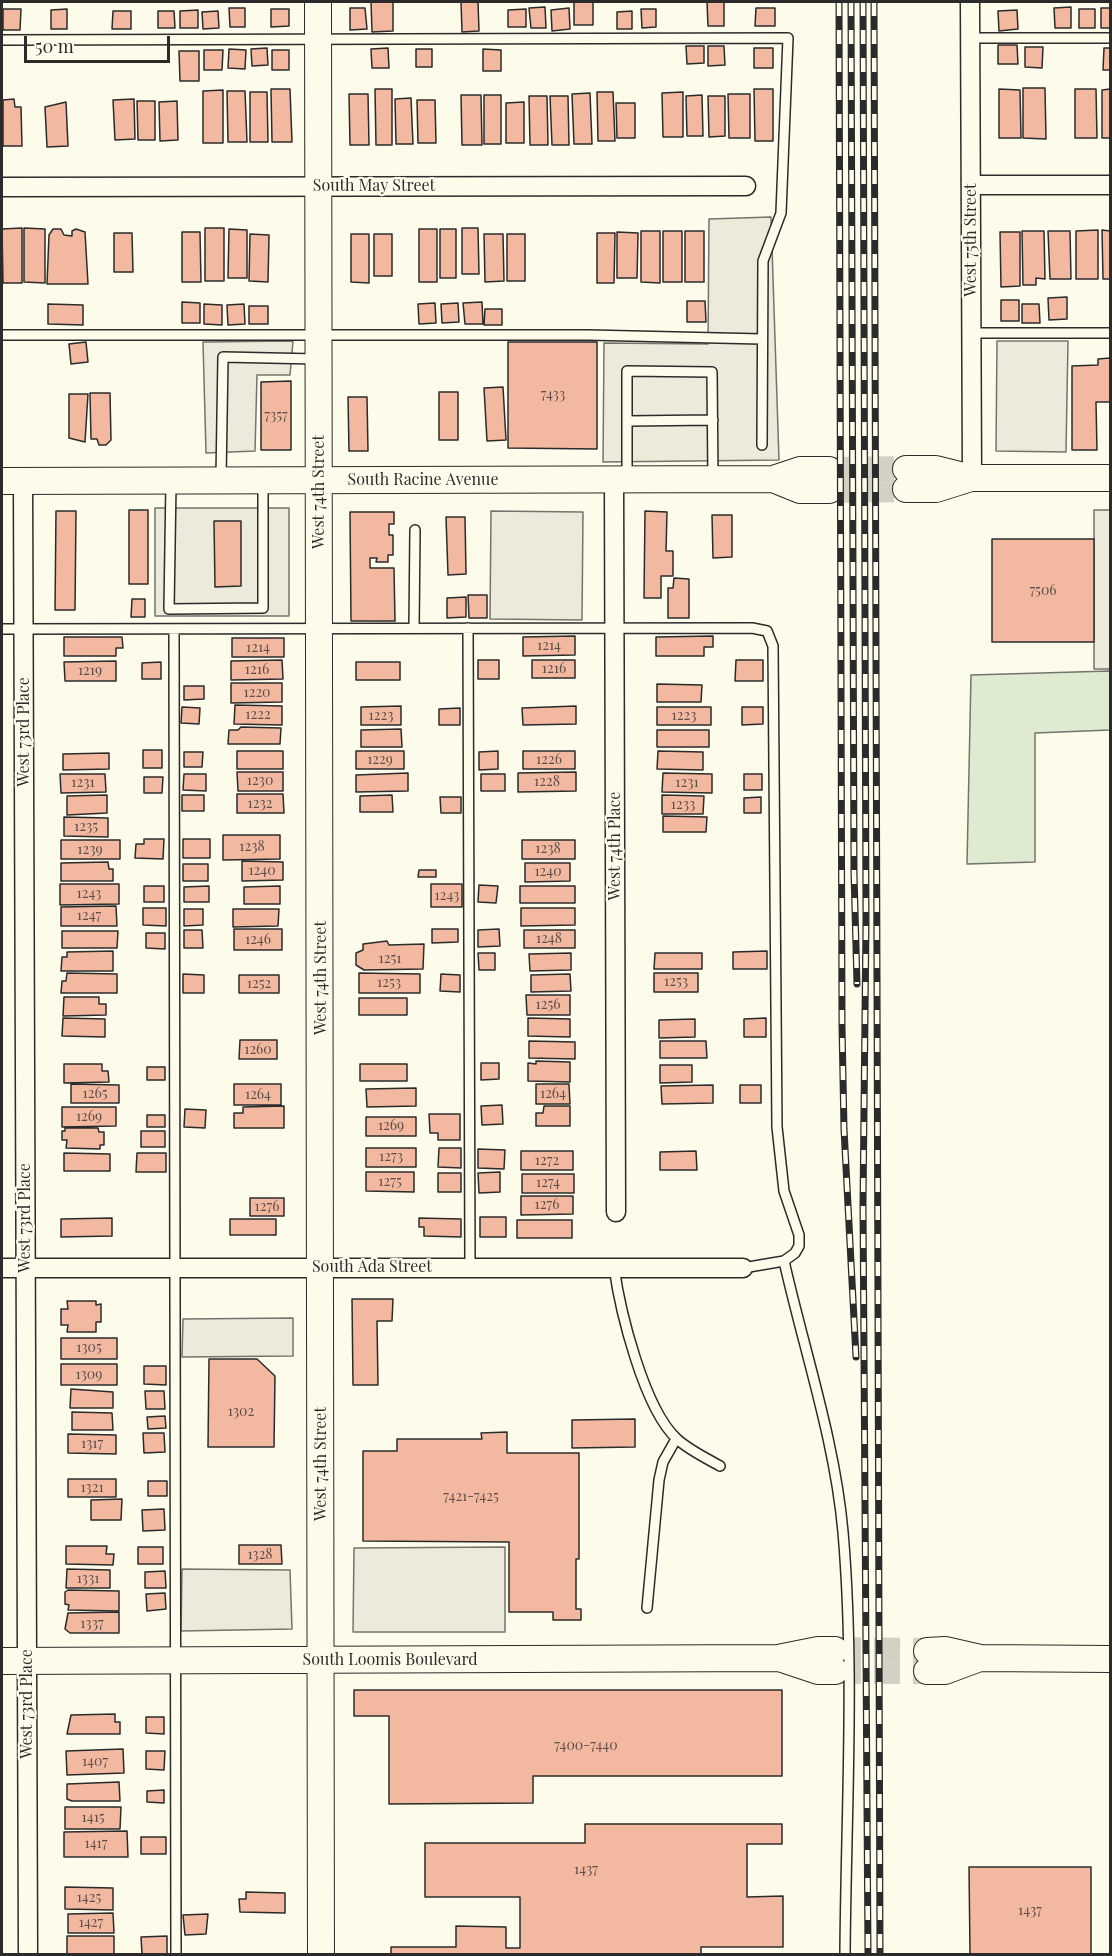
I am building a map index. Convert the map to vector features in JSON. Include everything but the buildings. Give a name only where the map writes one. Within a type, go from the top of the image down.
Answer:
[{"type":"street","name":"West 74th Street","points":[[318,2],[322,1267],[321,1954]]},
{"type":"street","name":"West 75th Street","points":[[970,2],[972,478]]},
{"type":"street","points":[[971,185],[1110,185]]},
{"type":"street","name":"South May Street","points":[[2,187],[746,186]]},
{"type":"street","points":[[906,479],[936,469],[972,478],[1110,478]]},
{"type":"street","name":"South Racine Avenue","points":[[12,481],[773,479],[800,470],[829,480]]},
{"type":"street","name":"West 74th Place","points":[[616,1212],[614,627],[620,479]]},
{"type":"street","name":"West 73rd Place","points":[[12,481],[24,629],[26,1268],[14,1661],[28,1954]]},
{"type":"street","name":"South Ada Street","points":[[2,1268],[743,1268]]},
{"type":"street","points":[[927,1661],[945,1650],[980,1659],[1110,1659]]},
{"type":"street","name":"South Loomis Boulevard","points":[[14,1661],[778,1658],[818,1671],[835,1661]]},
{"type":"lane","points":[[2,40],[318,41],[788,38],[781,213],[763,261],[762,445]]},
{"type":"lane","points":[[970,38],[1110,38]]},
{"type":"lane","points":[[971,333],[1110,333]]},
{"type":"lane","points":[[221,480],[223,357],[319,347],[577,334],[762,339]]},
{"type":"lane","points":[[2,335],[319,347]]},
{"type":"lane","points":[[620,479],[627,421],[627,371],[712,372],[713,479]]},
{"type":"lane","points":[[627,421],[713,420]]},
{"type":"lane","points":[[171,480],[169,609],[263,608],[262,480]]},
{"type":"lane","points":[[414,628],[415,530]]},
{"type":"lane","points":[[2,629],[614,627],[752,628],[767,631],[773,646],[777,1127],[784,1191],[799,1235],[799,1246],[795,1253],[784,1261],[743,1268]]},
{"type":"lane","points":[[468,628],[470,1267]]},
{"type":"lane","points":[[174,629],[176,1954]]},
{"type":"lane","points":[[784,1261],[826,1438],[843,1533],[848,1676],[845,1954]]},
{"type":"lane","points":[[614,1268],[627,1335],[655,1404],[676,1439],[720,1466]]},
{"type":"lane","points":[[647,1608],[659,1480],[663,1462],[676,1439]]},
{"type":"green space","points":[[1110,671],[1110,730],[1035,733],[1035,862],[967,864],[971,675]]},
{"type":"shaded area","points":[[771,217],[779,460],[603,462],[604,343],[708,344],[709,219]]},
{"type":"shaded area","points":[[293,341],[290,375],[257,375],[255,451],[206,453],[203,342]]},
{"type":"shaded area","points":[[997,341],[1068,341],[1066,452],[996,451]]},
{"type":"shaded area","points":[[155,508],[289,508],[289,616],[155,616]]},
{"type":"shaded area","points":[[1094,510],[1110,510],[1110,669],[1094,669]]},
{"type":"shaded area","points":[[491,511],[583,512],[582,620],[490,619]]},
{"type":"shaded area","points":[[293,1318],[293,1356],[182,1357],[183,1319]]},
{"type":"shaded area","points":[[505,1547],[505,1632],[353,1632],[354,1548]]},
{"type":"shaded area","points":[[182,1569],[290,1570],[292,1629],[181,1631]]},
{"type":"tunnel","points":[[829,470],[906,469]]},
{"type":"tunnel","points":[[829,490],[906,489]]},
{"type":"tunnel","points":[[835,1650],[927,1651]]},
{"type":"tunnel","points":[[835,1671],[927,1671]]},
{"type":"railway","points":[[839,2],[842,1026],[844,1129],[856,1357]]},
{"type":"railway","points":[[851,2],[854,873],[857,984]]},
{"type":"railway","points":[[863,2],[866,922],[863,1205],[868,1954]]},
{"type":"railway","points":[[874,2],[880,1954]]}]
